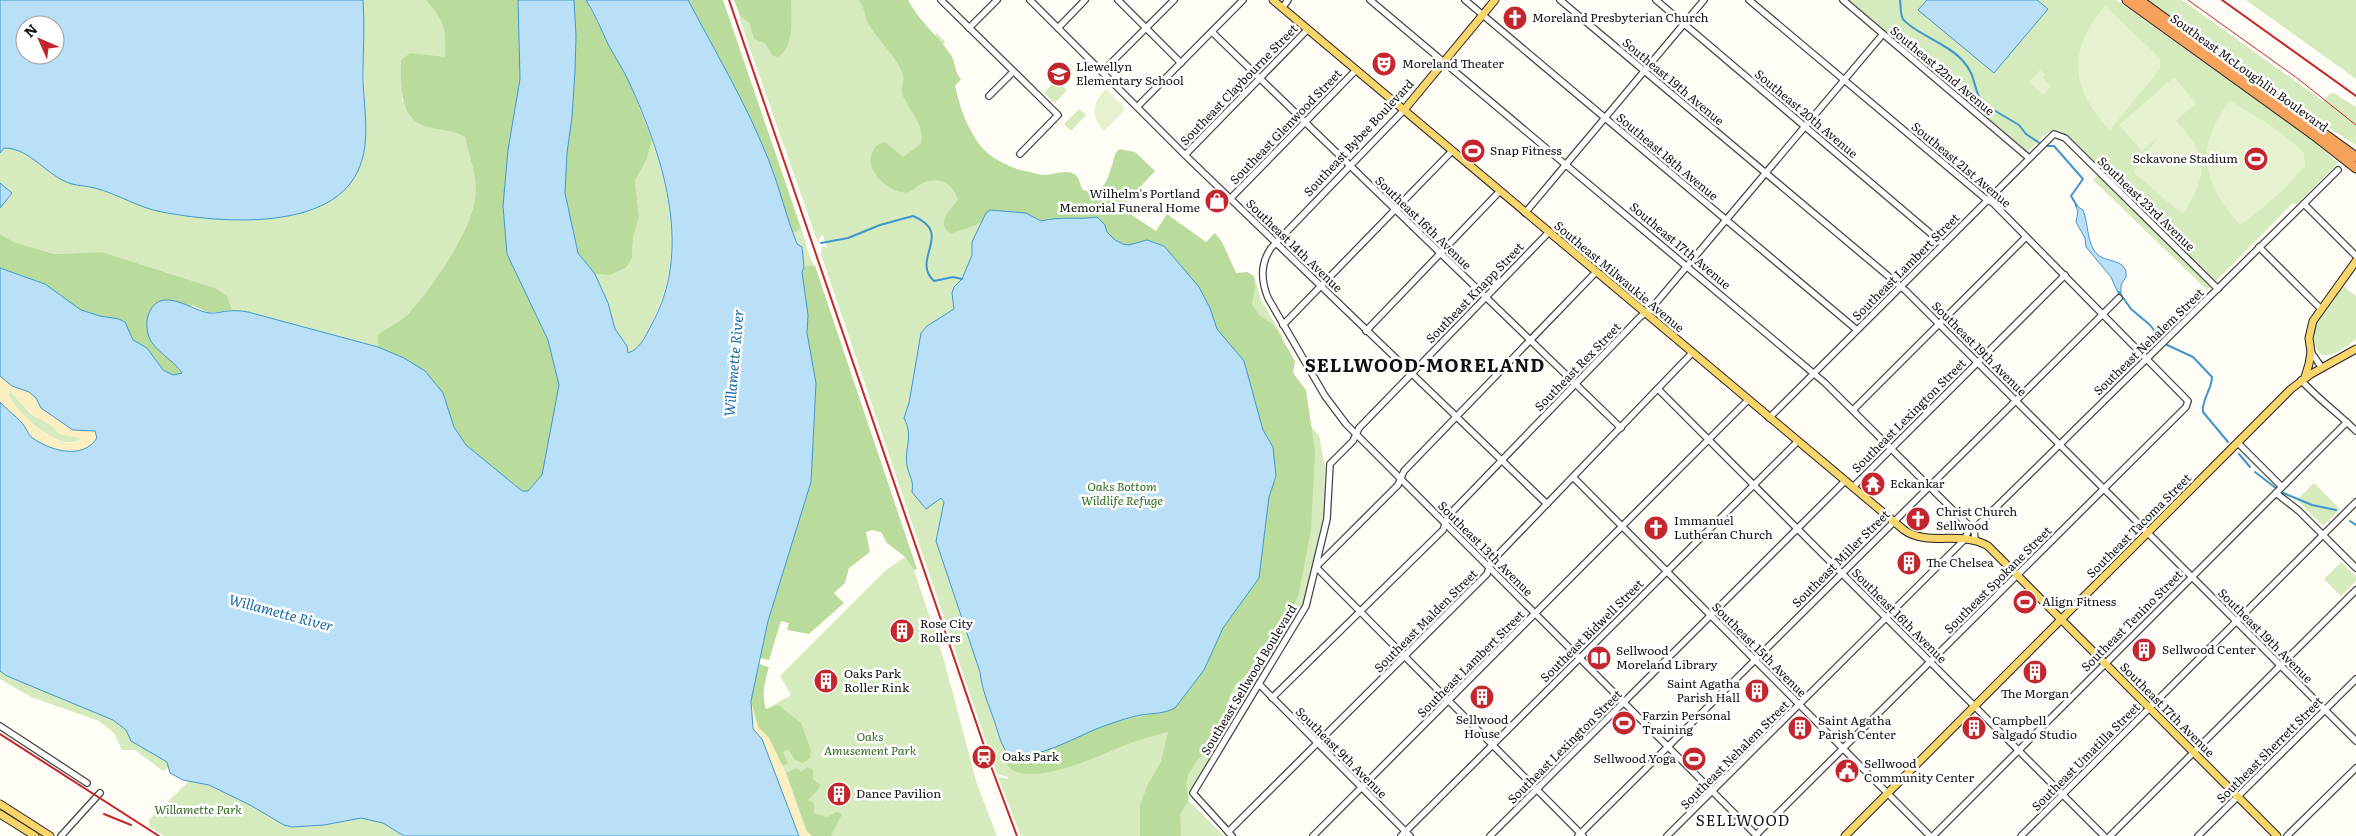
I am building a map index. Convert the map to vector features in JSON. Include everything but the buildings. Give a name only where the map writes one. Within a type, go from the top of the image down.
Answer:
[{"type":"highway","name":"Southeast McLoughlin Boulevard","points":[[2127,0],[2314,135],[2356,168]]},
{"type":"highway","name":"Southeast McLoughlin Boulevard","points":[[2139,0],[2356,157]]},
{"type":"highway","points":[[2342,146],[2356,150]]},
{"type":"main road","name":"Southeast Milwaukie Avenue","points":[[1273,0],[1908,533],[1916,536],[1965,539]]},
{"type":"main road","name":"Southeast Bybee Boulevard","points":[[1404,110],[1495,0]]},
{"type":"main road","points":[[2303,379],[2309,366],[2311,352],[2309,332],[2321,309],[2356,261]]},
{"type":"main road","points":[[2322,368],[2356,349]]},
{"type":"main road","name":"Southeast Tacoma Street","points":[[1844,836],[2303,379],[2322,368]]},
{"type":"main road","name":"Southeast 17th Avenue","points":[[1965,539],[1975,540],[1988,546],[2278,836]]},
{"type":"main road","points":[[0,804],[50,836]]},
{"type":"main road","points":[[0,814],[35,836]]},
{"type":"street","points":[[941,0],[1058,115],[1020,154]]},
{"type":"street","points":[[969,28],[997,0]]},
{"type":"street","name":"Southeast 14th Avenue","points":[[1030,0],[1230,199],[1412,373],[1500,461],[1547,504]]},
{"type":"street","points":[[1058,28],[1085,0]]},
{"type":"street","points":[[1118,0],[1182,63]]},
{"type":"street","points":[[1102,72],[1174,0]]},
{"type":"street","points":[[1137,107],[1243,0]]},
{"type":"street","name":"Southeast Claybourne Street","points":[[1282,8],[1288,0]]},
{"type":"street","name":"Southeast 17th Avenue","points":[[1370,0],[1814,374],[1974,529]]},
{"type":"street","name":"Southeast 18th Avenue","points":[[1465,0],[1857,330]]},
{"type":"street","name":"Southeast 19th Avenue","points":[[1560,0],[1901,286],[2356,741]]},
{"type":"street","name":"Southeast 20th Avenue","points":[[1656,0],[1943,244]]},
{"type":"street","points":[[1525,213],[1704,0]]},
{"type":"street","name":"Southeast 21st Avenue","points":[[1749,0],[1987,200],[1993,203],[2188,401]]},
{"type":"street","name":"Southeast 22nd Avenue","points":[[1843,0],[2029,158]]},
{"type":"street","name":"Southeast Claybourne Street","points":[[1185,155],[1308,29]]},
{"type":"street","name":"Southeast 16th Avenue","points":[[1212,32],[1621,428]]},
{"type":"street","name":"Southeast Rex Street","points":[[1272,698],[1443,530],[1448,516],[1645,314],[1687,267],[1883,34]]},
{"type":"street","name":"Southeast Glenwood Street","points":[[1230,199],[1356,70]]},
{"type":"street","points":[[989,96],[1013,72]]},
{"type":"street","name":"Southeast Bybee Boulevard","points":[[1276,243],[1404,110]]},
{"type":"street","name":"Southeast Lambert Street","points":[[1769,418],[2052,135],[2058,134]]},
{"type":"street","name":"Southeast 23rd Avenue","points":[[2058,134],[2218,289]]},
{"type":"street","points":[[1283,325],[1452,151]]},
{"type":"street","name":"Southeast Nehalem Street","points":[[1974,529],[2157,346],[2218,289],[2338,170]]},
{"type":"street","points":[[1366,330],[1500,191]]},
{"type":"street","points":[[2304,204],[2356,256]]},
{"type":"street","name":"Southeast Knapp Street","points":[[1356,434],[1359,428],[1549,232]]},
{"type":"street","points":[[1853,410],[2026,237]]},
{"type":"street","name":"Southeast 13th Avenue","points":[[1276,243],[1265,258],[1262,275],[1268,298],[1325,396],[1356,434],[1757,836]]},
{"type":"street","points":[[2260,247],[2321,309]]},
{"type":"street","points":[[1580,835],[1537,789],[1316,567],[1398,485],[1404,471],[1596,272]]},
{"type":"street","name":"Southeast Lexington Street","points":[[1853,487],[2065,275]]},
{"type":"street","name":"Southeast Miller Street","points":[[1580,835],[2119,298]]},
{"type":"street","points":[[2311,352],[2322,368]]},
{"type":"street","name":"Southeast Malden Street","points":[[1230,834],[1317,743],[1487,574],[1491,562],[1692,353]]},
{"type":"street","points":[[2303,379],[2318,398],[2356,431]]},
{"type":"street","name":"Southeast 16th Avenue","points":[[1658,389],[2104,836]]},
{"type":"street","name":"Southeast Lambert Street","points":[[1313,836],[1748,400]]},
{"type":"street","name":"Southeast Spokane Street","points":[[1757,836],[2186,407],[2188,401]]},
{"type":"street","name":"Southeast Tenino Street","points":[[1932,836],[2347,422]]},
{"type":"street","name":"Southeast Sellwood Boulevard","points":[[1230,834],[1193,795],[1306,606],[1327,519],[1330,465],[1353,442],[1356,434]]},
{"type":"street","name":"Southeast Bidwell Street","points":[[1406,835],[1492,745],[1798,441]]},
{"type":"street","points":[[2238,443],[2299,511],[2356,568]]},
{"type":"street","name":"Southeast 15th Avenue","points":[[1573,477],[1932,836]]},
{"type":"street","name":"Southeast Lexington Street","points":[[1490,836],[1846,481]]},
{"type":"street","name":"Southeast Umatilla Street","points":[[2021,836],[2356,502]]},
{"type":"street","points":[[1964,521],[1968,530],[1965,539]]},
{"type":"street","points":[[1974,529],[1975,540]]},
{"type":"street","name":"Southeast Nehalem Street","points":[[1667,836],[1965,539]]},
{"type":"street","points":[[2110,836],[2356,590]]},
{"type":"street","name":"Southeast Sherrett Street","points":[[2198,836],[2356,679]]},
{"type":"street","name":"Southeast 9th Avenue","points":[[1259,684],[1362,787],[1406,835]]},
{"type":"street","points":[[0,726],[87,783]]},
{"type":"street","points":[[2287,836],[2356,768]]},
{"type":"street","points":[[61,836],[100,793]]},
{"type":"green space","points":[[363,0],[426,0],[441,20],[445,40],[445,58],[410,53],[401,60],[402,101],[444,129],[458,132],[465,137],[476,190],[472,212],[449,258],[409,313],[378,335],[378,347],[248,312],[232,310],[227,296],[215,288],[102,252],[54,254],[14,242],[0,234],[0,153],[4,148],[14,148],[24,153],[71,184],[96,188],[161,212],[221,219],[271,219],[313,210],[361,165],[365,141]]},
{"type":"green space","points":[[426,0],[518,0],[520,79],[508,150],[503,206],[507,254],[548,340],[559,385],[542,475],[528,492],[522,491],[466,445],[454,427],[443,393],[404,358],[378,347],[378,335],[409,313],[439,274],[466,227],[475,198],[474,175],[465,137],[447,130],[428,127],[418,123],[411,117],[403,100],[401,60],[410,53],[445,57],[445,39],[441,20]]},
{"type":"green space","points":[[574,0],[586,0],[630,83],[652,140],[647,159],[635,181],[639,217],[633,239],[632,258],[626,268],[610,275],[595,274],[578,253],[565,193],[575,71]]},
{"type":"green space","points":[[688,0],[723,0],[801,228],[796,232],[792,232],[769,161],[732,83]]},
{"type":"green space","points":[[734,0],[791,0],[790,39],[778,57],[772,55],[765,43],[754,39],[749,23],[740,16]]},
{"type":"green space","name":"Oaks Bottom Wildlife Refuge","points":[[743,0],[899,0],[934,36],[937,33],[945,42],[942,46],[951,56],[957,75],[961,79],[955,86],[962,114],[986,154],[1016,169],[1061,179],[1232,303],[1255,278],[1261,300],[1283,337],[1279,341],[1312,428],[1319,435],[1325,467],[1323,517],[1303,604],[1186,798],[1224,836],[1021,836],[998,777],[1008,779],[1008,777],[997,774],[821,254],[822,246],[827,248],[823,236],[821,235],[818,243],[740,20],[740,16],[749,23],[754,39]]},
{"type":"green space","points":[[858,0],[908,0],[951,55],[961,79],[955,86],[969,129],[985,151],[996,159],[1009,166],[1039,175],[1063,172],[1074,174],[1083,190],[1093,192],[1099,190],[1105,183],[1116,152],[1120,149],[1135,152],[1155,171],[1121,208],[1156,231],[1167,214],[1206,242],[1215,233],[1222,242],[1236,273],[1247,272],[1254,276],[1255,287],[1252,304],[1259,315],[1274,325],[1295,361],[1293,373],[1306,390],[1315,451],[1311,530],[1299,593],[1291,612],[1260,661],[1235,685],[1228,700],[1220,736],[1196,762],[1188,775],[1186,786],[1189,799],[1180,815],[1181,836],[1140,836],[1140,805],[1148,784],[1161,762],[1168,732],[1120,747],[1077,764],[1040,774],[1023,774],[1011,769],[1004,758],[1008,754],[1032,754],[1045,750],[1108,724],[1169,711],[1204,670],[1223,628],[1259,578],[1269,497],[1276,476],[1273,447],[1263,430],[1244,361],[1217,329],[1210,308],[1199,287],[1164,246],[1147,240],[1129,245],[1124,244],[1115,240],[1107,232],[1105,225],[1097,217],[1041,221],[1026,213],[986,213],[982,221],[976,225],[950,234],[944,225],[944,220],[958,200],[956,193],[948,184],[931,180],[909,192],[902,192],[881,181],[872,168],[872,154],[875,147],[885,142],[903,157],[921,144],[922,138],[917,120],[903,95],[902,72],[869,25],[862,5]]},
{"type":"green space","points":[[1849,0],[2116,0],[2311,139],[2338,163],[2296,205],[2293,203],[2207,290],[2093,180],[2102,170],[2062,132],[2057,130],[2048,133],[2028,152]]},
{"type":"green space","points":[[2146,0],[2182,0],[2323,101],[2331,93],[2334,93],[2356,107],[2356,145],[2281,97]]},
{"type":"green space","points":[[2246,0],[2356,0],[2356,79]]},
{"type":"green space","points":[[2105,6],[2160,58],[2160,69],[2110,130],[2087,100],[2078,69],[2079,54],[2084,38]]},
{"type":"green space","points":[[2040,70],[2045,75],[2043,78],[2051,86],[2043,95],[2029,82]]},
{"type":"green space","points":[[2174,77],[2196,103],[2176,121],[2195,144],[2202,166],[2197,188],[2182,214],[2133,172],[2159,136],[2142,151],[2119,125]]},
{"type":"green space","points":[[1056,80],[1067,90],[1055,103],[1044,93]]},
{"type":"green space","points":[[1106,89],[1124,107],[1124,111],[1104,131],[1096,120],[1094,110],[1098,99]]},
{"type":"green space","name":"Sckavone Stadium","points":[[2230,101],[2269,124],[2304,152],[2305,166],[2274,198],[2240,225],[2227,210],[2217,194],[2207,164],[2207,149],[2211,134]]},
{"type":"green space","points":[[1079,109],[1086,115],[1071,131],[1064,124]]},
{"type":"green space","points":[[652,140],[665,187],[669,210],[671,255],[668,278],[651,324],[639,345],[628,353],[627,346],[615,329],[608,303],[595,274],[610,275],[626,268],[632,258],[633,239],[639,217],[635,181],[647,159]]},
{"type":"green space","points":[[801,228],[815,266],[804,267],[802,247],[797,244],[792,232],[796,232]]},
{"type":"green space","points":[[0,234],[14,242],[54,254],[102,252],[215,288],[227,296],[232,310],[209,313],[192,305],[162,354],[175,363],[182,374],[173,375],[163,370],[147,348],[133,340],[125,322],[120,319],[100,316],[81,310],[45,284],[0,268]]},
{"type":"green space","points":[[815,266],[917,569],[914,570],[905,557],[887,543],[881,532],[872,530],[866,532],[870,552],[849,568],[845,583],[834,593],[844,603],[809,634],[787,630],[789,623],[781,621],[769,660],[760,658],[768,621],[811,482],[816,383],[807,333],[808,315],[802,272],[804,267]]},
{"type":"green space","points":[[2343,286],[2356,296],[2356,339],[2334,354],[2323,355],[2318,352],[2315,345],[2315,328],[2324,310]]},
{"type":"green space","points":[[11,392],[31,414],[51,424],[57,432],[83,438],[74,442],[64,441],[52,437],[41,430],[20,411],[8,394]]},
{"type":"green space","points":[[2314,483],[2340,509],[2323,526],[2297,500]]},
{"type":"green space","name":"Oaks Amusement Park","points":[[905,557],[914,570],[944,660],[977,784],[997,836],[799,836],[754,731],[754,716],[791,695],[780,676],[886,570]]},
{"type":"green space","points":[[2341,562],[2356,577],[2356,581],[2341,596],[2324,579]]},
{"type":"green space","points":[[759,664],[769,667],[764,693],[766,709],[777,705],[780,706],[801,723],[811,751],[810,758],[803,763],[795,760],[788,749],[783,752],[788,763],[781,764],[769,738],[758,727],[751,701]]},
{"type":"green space","points":[[0,671],[7,676],[113,720],[126,730],[131,741],[152,751],[167,762],[170,767],[163,771],[135,750],[122,750],[114,733],[99,721],[31,697],[0,679]]},
{"type":"green space","points":[[807,767],[813,769],[813,779],[820,785],[818,790],[808,800],[814,803],[814,813],[827,817],[837,812],[842,814],[831,836],[812,836],[807,831],[786,773],[797,768],[801,772]]},
{"type":"green space","name":"Willamette Park","points":[[189,781],[209,785],[250,805],[284,825],[292,827],[324,825],[361,818],[383,823],[404,836],[164,836],[150,827],[149,820]]},
{"type":"sand","points":[[0,376],[12,386],[29,392],[36,398],[41,408],[56,419],[80,430],[95,431],[97,438],[91,445],[75,451],[67,452],[49,447],[31,437],[22,424],[0,402]],"holes":[[[11,392],[31,413],[51,426],[59,434],[83,439],[74,443],[64,442],[41,430],[20,411],[8,394]]]},
{"type":"sand","points":[[751,701],[758,727],[769,738],[786,773],[806,831],[812,836],[794,836],[766,770],[752,719]]},
{"type":"water","points":[[0,0],[363,0],[365,144],[360,166],[347,188],[327,203],[301,213],[273,218],[243,220],[213,219],[162,212],[92,187],[72,184],[23,153],[14,149],[4,148],[0,153]]},
{"type":"water","name":"Willamette River","points":[[518,0],[574,0],[575,71],[565,193],[578,253],[595,274],[608,303],[615,329],[627,346],[628,353],[637,348],[644,338],[655,318],[666,290],[671,260],[672,230],[662,170],[653,140],[628,79],[586,0],[688,0],[751,120],[773,171],[797,244],[802,247],[804,267],[802,272],[808,315],[807,333],[816,383],[811,482],[768,621],[751,701],[753,729],[762,739],[799,836],[404,836],[383,823],[361,818],[324,825],[292,827],[284,825],[250,805],[209,785],[183,780],[170,773],[167,762],[131,741],[126,730],[113,720],[7,676],[0,671],[0,402],[22,424],[31,437],[49,447],[58,450],[76,451],[91,445],[97,438],[95,431],[73,430],[41,408],[36,398],[29,392],[12,386],[0,376],[0,268],[45,284],[81,310],[125,322],[133,340],[147,348],[163,370],[173,375],[182,373],[151,342],[147,330],[147,320],[150,311],[155,304],[162,300],[178,302],[209,313],[248,312],[378,347],[404,358],[425,371],[443,393],[454,427],[466,445],[522,491],[528,491],[542,475],[559,385],[548,340],[507,254],[503,206],[508,150],[520,79]]},
{"type":"water","points":[[1927,0],[2037,0],[2048,9],[1994,73],[1918,10]]},
{"type":"water","points":[[0,183],[12,193],[0,208]]},
{"type":"water","points":[[2075,205],[2083,210],[2091,245],[2094,250],[2102,258],[2121,264],[2126,271],[2126,277],[2121,285],[2121,293],[2119,295],[2111,277],[2086,247],[2085,238],[2076,222],[2078,211]]},
{"type":"water","points":[[990,210],[1026,213],[1041,221],[1097,217],[1105,225],[1107,232],[1115,240],[1123,244],[1129,245],[1147,240],[1164,246],[1199,287],[1210,308],[1217,329],[1244,361],[1263,430],[1273,447],[1276,476],[1269,497],[1259,578],[1223,628],[1204,670],[1175,708],[1124,719],[1045,751],[1020,755],[1008,754],[1001,740],[936,541],[944,502],[941,498],[926,509],[912,492],[911,478],[906,459],[909,437],[904,418],[909,403],[921,333],[927,326],[954,309],[952,293],[954,287],[962,279],[972,255],[972,242],[986,213]]},
{"type":"waterway","points":[[1900,0],[1902,17],[1908,24],[1949,49],[1967,66],[1982,103],[2019,125],[2026,134],[2041,144]]},
{"type":"waterway","points":[[2045,146],[2054,146],[2083,179],[2071,196],[2077,206]]},
{"type":"waterway","points":[[821,243],[848,238],[880,225],[913,216],[925,223],[931,230],[932,238],[926,264],[928,273],[934,281],[953,277],[962,279]]},
{"type":"waterway","points":[[2119,292],[2131,309],[2150,325],[2165,344],[2193,357],[2212,377],[2203,412],[2228,442]]},
{"type":"waterway","points":[[2239,454],[2250,467]]},
{"type":"waterway","points":[[2255,472],[2277,489]]},
{"type":"waterway","points":[[2281,492],[2312,505],[2336,510]]},
{"type":"waterway","points":[[2350,521],[2356,525]]},
{"type":"tram line","points":[[2188,0],[2297,78],[2356,125]]},
{"type":"railway","points":[[729,0],[992,769],[1017,836]]},
{"type":"railway","points":[[2222,0],[2356,96]]},
{"type":"railway","points":[[0,734],[159,836]]},
{"type":"railway","points":[[104,814],[131,825]]},
{"type":"place","name":"Moreland Presbyterian Church","points":[[1515,18]]},
{"type":"place","name":"Moreland Theater","points":[[1384,64]]},
{"type":"place","name":"Llewellyn Elementary School","points":[[1059,74]]},
{"type":"place","name":"Snap Fitness","points":[[1473,151]]},
{"type":"place","name":"Sckavone Stadium","points":[[2256,159]]},
{"type":"place","name":"Wilhelm's Portland Memorial Funeral Home","points":[[1217,201]]},
{"type":"place","name":"Eckankar","points":[[1873,484]]},
{"type":"place","name":"Christ Church Sellwood","points":[[1918,519]]},
{"type":"place","name":"Immanuel Lutheran Church","points":[[1656,528]]},
{"type":"place","name":"The Chelsea","points":[[1909,563]]},
{"type":"place","name":"Align Fitness","points":[[2025,602]]},
{"type":"place","name":"Rose City Rollers","points":[[902,631]]},
{"type":"place","name":"Sellwood Center","points":[[2144,650]]},
{"type":"place","name":"Sellwood Moreland Library","points":[[1599,658]]},
{"type":"place","name":"The Morgan","points":[[2035,672]]},
{"type":"place","name":"Oaks Park Roller Rink","points":[[826,681]]},
{"type":"place","name":"Saint Agatha Parish Hall","points":[[1757,691]]},
{"type":"place","name":"Sellwood House","points":[[1482,697]]},
{"type":"place","name":"Farzin Personal Training","points":[[1624,723]]},
{"type":"place","name":"Saint Agatha Parish Center","points":[[1800,728]]},
{"type":"place","name":"Campbell Salgado Studio","points":[[1974,728]]},
{"type":"place","name":"Oaks Park","points":[[984,757]]},
{"type":"place","name":"Sellwood Yoga","points":[[1694,759]]},
{"type":"place","name":"Sellwood Community Center","points":[[1847,771]]},
{"type":"place","name":"Dance Pavilion","points":[[839,794]]},
{"type":"district","name":"SELLWOOD-MORELAND","points":[[1425,366]]},
{"type":"district","name":"SELLWOOD","points":[[1743,821]]}]
